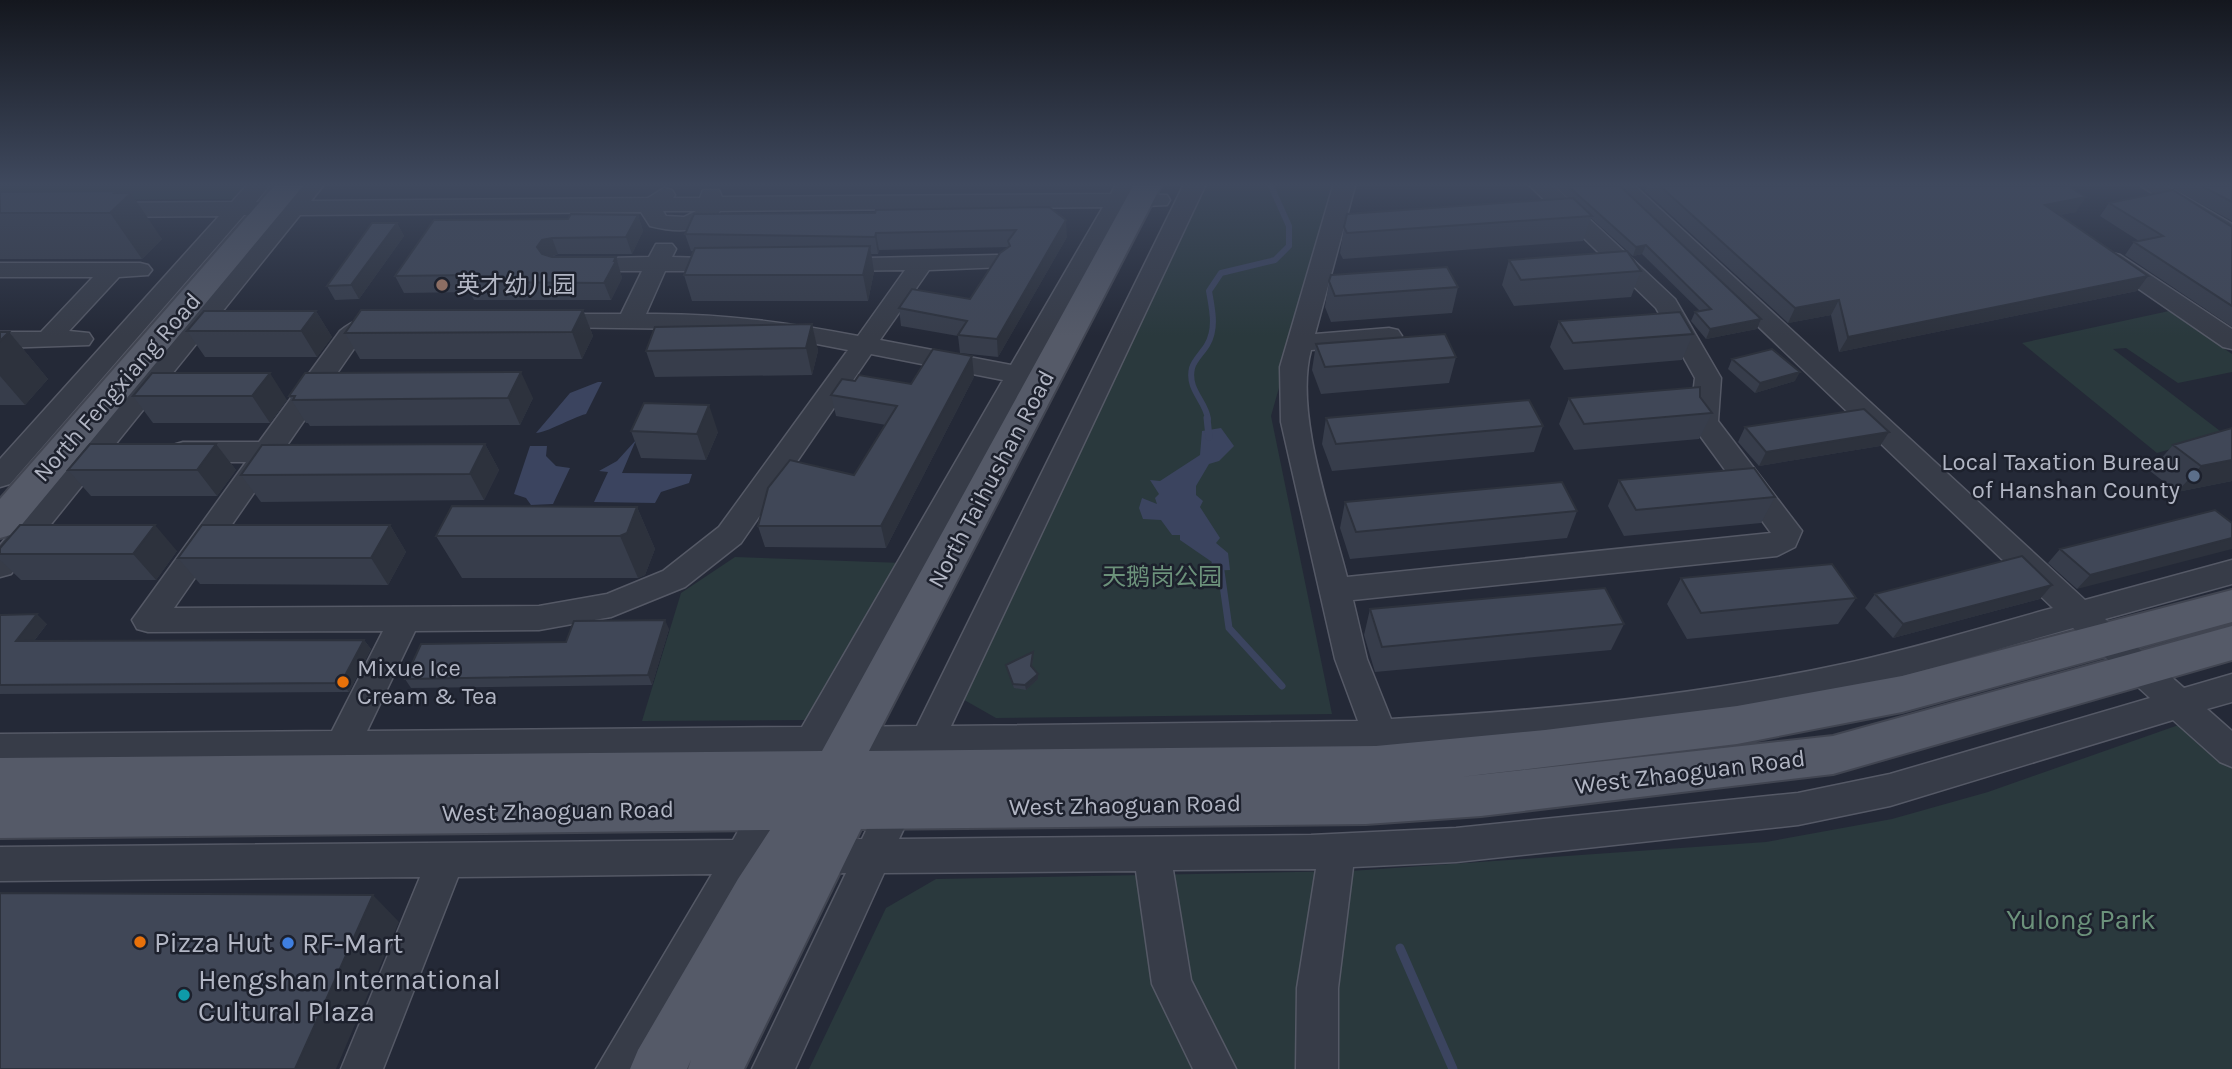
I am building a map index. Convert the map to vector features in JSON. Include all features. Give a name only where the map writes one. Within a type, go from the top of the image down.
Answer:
[{"type":"main road","name":"North Fengxiang Road","points":[[0,524],[77,453],[242,236]]},
{"type":"main road","name":"North Taihushan Road","points":[[782,857],[830,773],[1108,236]]},
{"type":"main road","name":"West Zhaoguan Road","points":[[0,778],[296,760],[830,773],[1376,766],[1444,745],[1545,749],[1762,720],[1902,694],[2232,606]]},
{"type":"main road","name":"West Zhaoguan Road","points":[[912,773],[1366,803],[1480,796],[1833,755],[2107,640],[2232,643]]},
{"type":"main road","name":"West Zhaoguan Road","points":[[0,817],[267,814],[830,773]]},
{"type":"main road","points":[[657,1069],[782,857]]},
{"type":"main road","points":[[715,1069],[782,857]]},
{"type":"street","points":[[0,477],[234,236]]},
{"type":"street","points":[[630,321],[669,236]]},
{"type":"street","points":[[617,1069],[782,857],[830,773],[1020,375],[1104,236]]},
{"type":"street","points":[[773,1069],[1170,236]]},
{"type":"street","points":[[1330,236],[1293,367],[1294,422],[1351,659],[1380,735]]},
{"type":"street","points":[[1335,590],[1777,545],[1784,539],[1787,531],[1704,422],[1708,378],[1667,304],[1594,236]]},
{"type":"street","points":[[1675,236],[2107,640],[2232,752]]},
{"type":"street","points":[[2087,244],[2232,341]]},
{"type":"street","points":[[810,264],[997,262]]},
{"type":"street","points":[[407,323],[379,323],[360,327],[349,337],[148,620],[539,618],[611,604],[674,579],[730,535],[868,344],[922,263]]},
{"type":"street","points":[[559,264],[754,264]]},
{"type":"street","points":[[0,270],[140,270]]},
{"type":"street","points":[[48,340],[113,270]]},
{"type":"street","points":[[519,322],[700,321],[781,329],[1020,375]]},
{"type":"street","points":[[1300,343],[1389,336]]},
{"type":"street","points":[[0,340],[80,339]]},
{"type":"street","points":[[0,566],[77,453],[267,452]]},
{"type":"street","points":[[2107,640],[2232,572]]},
{"type":"street","points":[[343,746],[405,619]]},
{"type":"street","points":[[0,864],[1152,853],[1456,845],[1798,808],[1890,790],[2232,688]]},
{"type":"street","points":[[0,749],[296,760],[343,746],[830,773],[912,773],[1380,735],[1444,745]]},
{"type":"street","points":[[242,862],[296,760]]},
{"type":"street","points":[[1317,1069],[1314,1048],[1318,1003],[1337,850]]},
{"type":"street","points":[[1152,853],[1172,984],[1215,1069]]},
{"type":"street","points":[[362,1069],[446,860]]},
{"type":"green space","name":"天鹅岗公园","points":[[1172,236],[1322,236],[1271,416],[1332,714],[996,718],[952,693]]},
{"type":"green space","points":[[2169,311],[2232,354],[2232,372],[2178,383],[2126,348],[2113,349],[2224,434],[2157,453],[2022,343]]},
{"type":"green space","points":[[735,557],[903,563],[814,720],[642,721],[681,593]]},
{"type":"green space","name":"Yulong Park","points":[[2190,721],[2232,761],[2232,1069],[809,1069],[886,908],[936,879],[1351,871],[1766,842],[1892,819],[1988,792]]},
{"type":"water","points":[[602,382],[586,414],[536,433],[570,393]]},
{"type":"water","points":[[1221,428],[1234,446],[1219,461],[1209,464],[1196,486],[1196,495],[1203,501],[1200,507],[1220,538],[1216,543],[1228,553],[1230,570],[1208,571],[1212,562],[1180,540],[1180,535],[1172,535],[1161,520],[1143,519],[1139,508],[1142,498],[1157,504],[1155,498],[1159,494],[1150,480],[1160,481],[1200,455],[1202,431]]},
{"type":"water","points":[[636,440],[622,473],[692,474],[689,483],[661,492],[655,503],[594,502],[608,472],[599,471],[617,461]]},
{"type":"water","points":[[530,446],[547,446],[546,456],[556,466],[570,468],[553,504],[531,505],[526,498],[514,494]]},
{"type":"building","points":[[363,236],[387,236],[351,285],[327,286]]},
{"type":"building","points":[[423,236],[627,236],[552,238],[542,240],[537,247],[542,254],[552,257],[616,257],[604,283],[466,282],[470,275],[395,276]]},
{"type":"building","points":[[804,236],[875,236],[875,237]]},
{"type":"building","points":[[1012,236],[1057,236],[997,339],[958,335],[967,321],[899,308],[912,289],[970,299],[1000,253],[1010,246],[1008,241]]},
{"type":"building","points":[[1624,236],[1673,236],[1761,319],[1710,329],[1695,312],[1711,309],[1646,245],[1636,247]]},
{"type":"building","points":[[1715,236],[2090,236],[2148,276],[1848,337],[1839,300],[1795,308]]},
{"type":"building","points":[[2163,236],[2232,236],[2232,306],[2134,242]]},
{"type":"building","points":[[870,246],[863,275],[684,275],[695,248]]},
{"type":"building","points":[[1627,251],[1641,271],[1521,280],[1509,260]]},
{"type":"building","points":[[1447,267],[1458,287],[1335,296],[1329,281],[1331,275]]},
{"type":"building","points":[[361,310],[583,310],[572,332],[345,333]]},
{"type":"building","points":[[204,311],[316,311],[301,331],[187,331]]},
{"type":"building","points":[[1680,312],[1693,334],[1573,343],[1559,321]]},
{"type":"building","points":[[812,324],[806,348],[646,351],[655,327]]},
{"type":"building","points":[[0,332],[9,332],[0,341]]},
{"type":"building","points":[[1445,334],[1456,357],[1325,367],[1316,344]]},
{"type":"building","points":[[933,349],[972,356],[881,526],[758,526],[768,488],[790,460],[854,475],[897,406],[831,395],[842,379],[855,381],[859,375],[911,384]]},
{"type":"building","points":[[1772,349],[1800,372],[1760,383],[1732,359]]},
{"type":"building","points":[[521,372],[508,398],[293,400],[295,396],[289,396],[305,373]]},
{"type":"building","points":[[152,373],[270,373],[252,396],[133,396]]},
{"type":"building","points":[[1700,387],[1700,397],[1712,413],[1584,424],[1569,398]]},
{"type":"building","points":[[1529,400],[1543,426],[1336,444],[1326,418]]},
{"type":"building","points":[[644,403],[709,405],[697,434],[631,431]]},
{"type":"building","points":[[1864,409],[1889,432],[1766,452],[1745,427]]},
{"type":"building","points":[[2232,428],[2232,460],[2201,466],[2173,445]]},
{"type":"building","points":[[90,444],[216,444],[197,470],[68,470]]},
{"type":"building","points":[[485,444],[470,474],[241,475],[262,445]]},
{"type":"building","points":[[1754,468],[1775,497],[1636,510],[1619,480]]},
{"type":"building","points":[[1562,482],[1577,511],[1356,532],[1345,502]]},
{"type":"building","points":[[452,506],[637,507],[627,533],[620,536],[436,536]]},
{"type":"building","points":[[2215,510],[2232,523],[2232,538],[2090,575],[2060,549]]},
{"type":"building","points":[[20,525],[155,525],[133,554],[0,554],[0,548]]},
{"type":"building","points":[[202,525],[390,525],[371,558],[178,558]]},
{"type":"building","points":[[2022,556],[2052,585],[1903,624],[1875,594]]},
{"type":"building","points":[[1832,564],[1856,598],[1701,613],[1681,578]]},
{"type":"building","points":[[1605,588],[1624,624],[1382,647],[1370,609]]},
{"type":"building","points":[[37,614],[16,641],[364,640],[341,683],[0,685],[0,615]]},
{"type":"building","points":[[665,620],[648,675],[405,679],[421,644],[566,642],[574,621]]},
{"type":"building","points":[[1033,652],[1031,666],[1038,674],[1025,685],[1013,684],[1006,665]]},
{"type":"building","name":"Hengshan International Cultural Plaza","points":[[0,893],[373,895],[295,1069],[0,1069]]},
{"type":"waterway","points":[[1208,419],[1191,376],[1193,365],[1207,345],[1212,332],[1209,291],[1221,273],[1275,260],[1289,246],[1289,236]]},
{"type":"waterway","points":[[1207,418],[1209,437]]},
{"type":"waterway","points":[[1217,564],[1221,571],[1229,628],[1282,686]]},
{"type":"waterway","points":[[1400,948],[1453,1069]]},
{"type":"place","name":"英才幼儿园","points":[[442,285]]},
{"type":"place","name":"Local Taxation Bureau of Hanshan County","points":[[2194,476]]},
{"type":"place","name":"Mixue Ice Cream & Tea","points":[[343,682]]},
{"type":"place","name":"Pizza Hut","points":[[140,942]]},
{"type":"place","name":"RF-Mart","points":[[288,943]]},
{"type":"place","name":"Hengshan International Cultural Plaza","points":[[184,995]]}]
